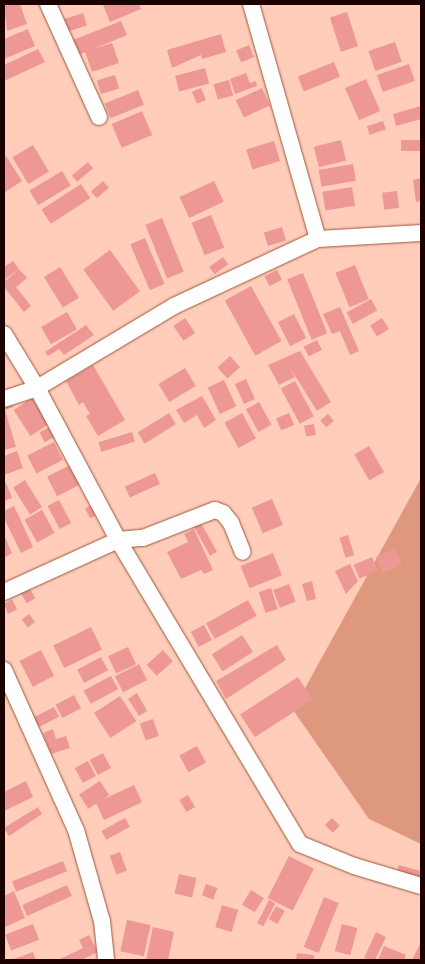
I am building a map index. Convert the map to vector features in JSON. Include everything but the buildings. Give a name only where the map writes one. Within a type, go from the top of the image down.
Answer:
[{"type":"street","points":[[48,4],[99,117]]},
{"type":"street","points":[[251,4],[318,239]]},
{"type":"street","points":[[4,399],[37,388],[174,306],[318,239],[421,233]]},
{"type":"street","points":[[4,334],[37,388],[118,540],[300,844],[354,866],[421,886]]},
{"type":"street","points":[[4,592],[118,540],[150,536],[215,510],[230,523],[243,552]]},
{"type":"street","points":[[4,670],[76,830],[102,921],[106,960]]},
{"type":"shaded area","points":[[421,478],[421,844],[369,819],[293,710]]}]
